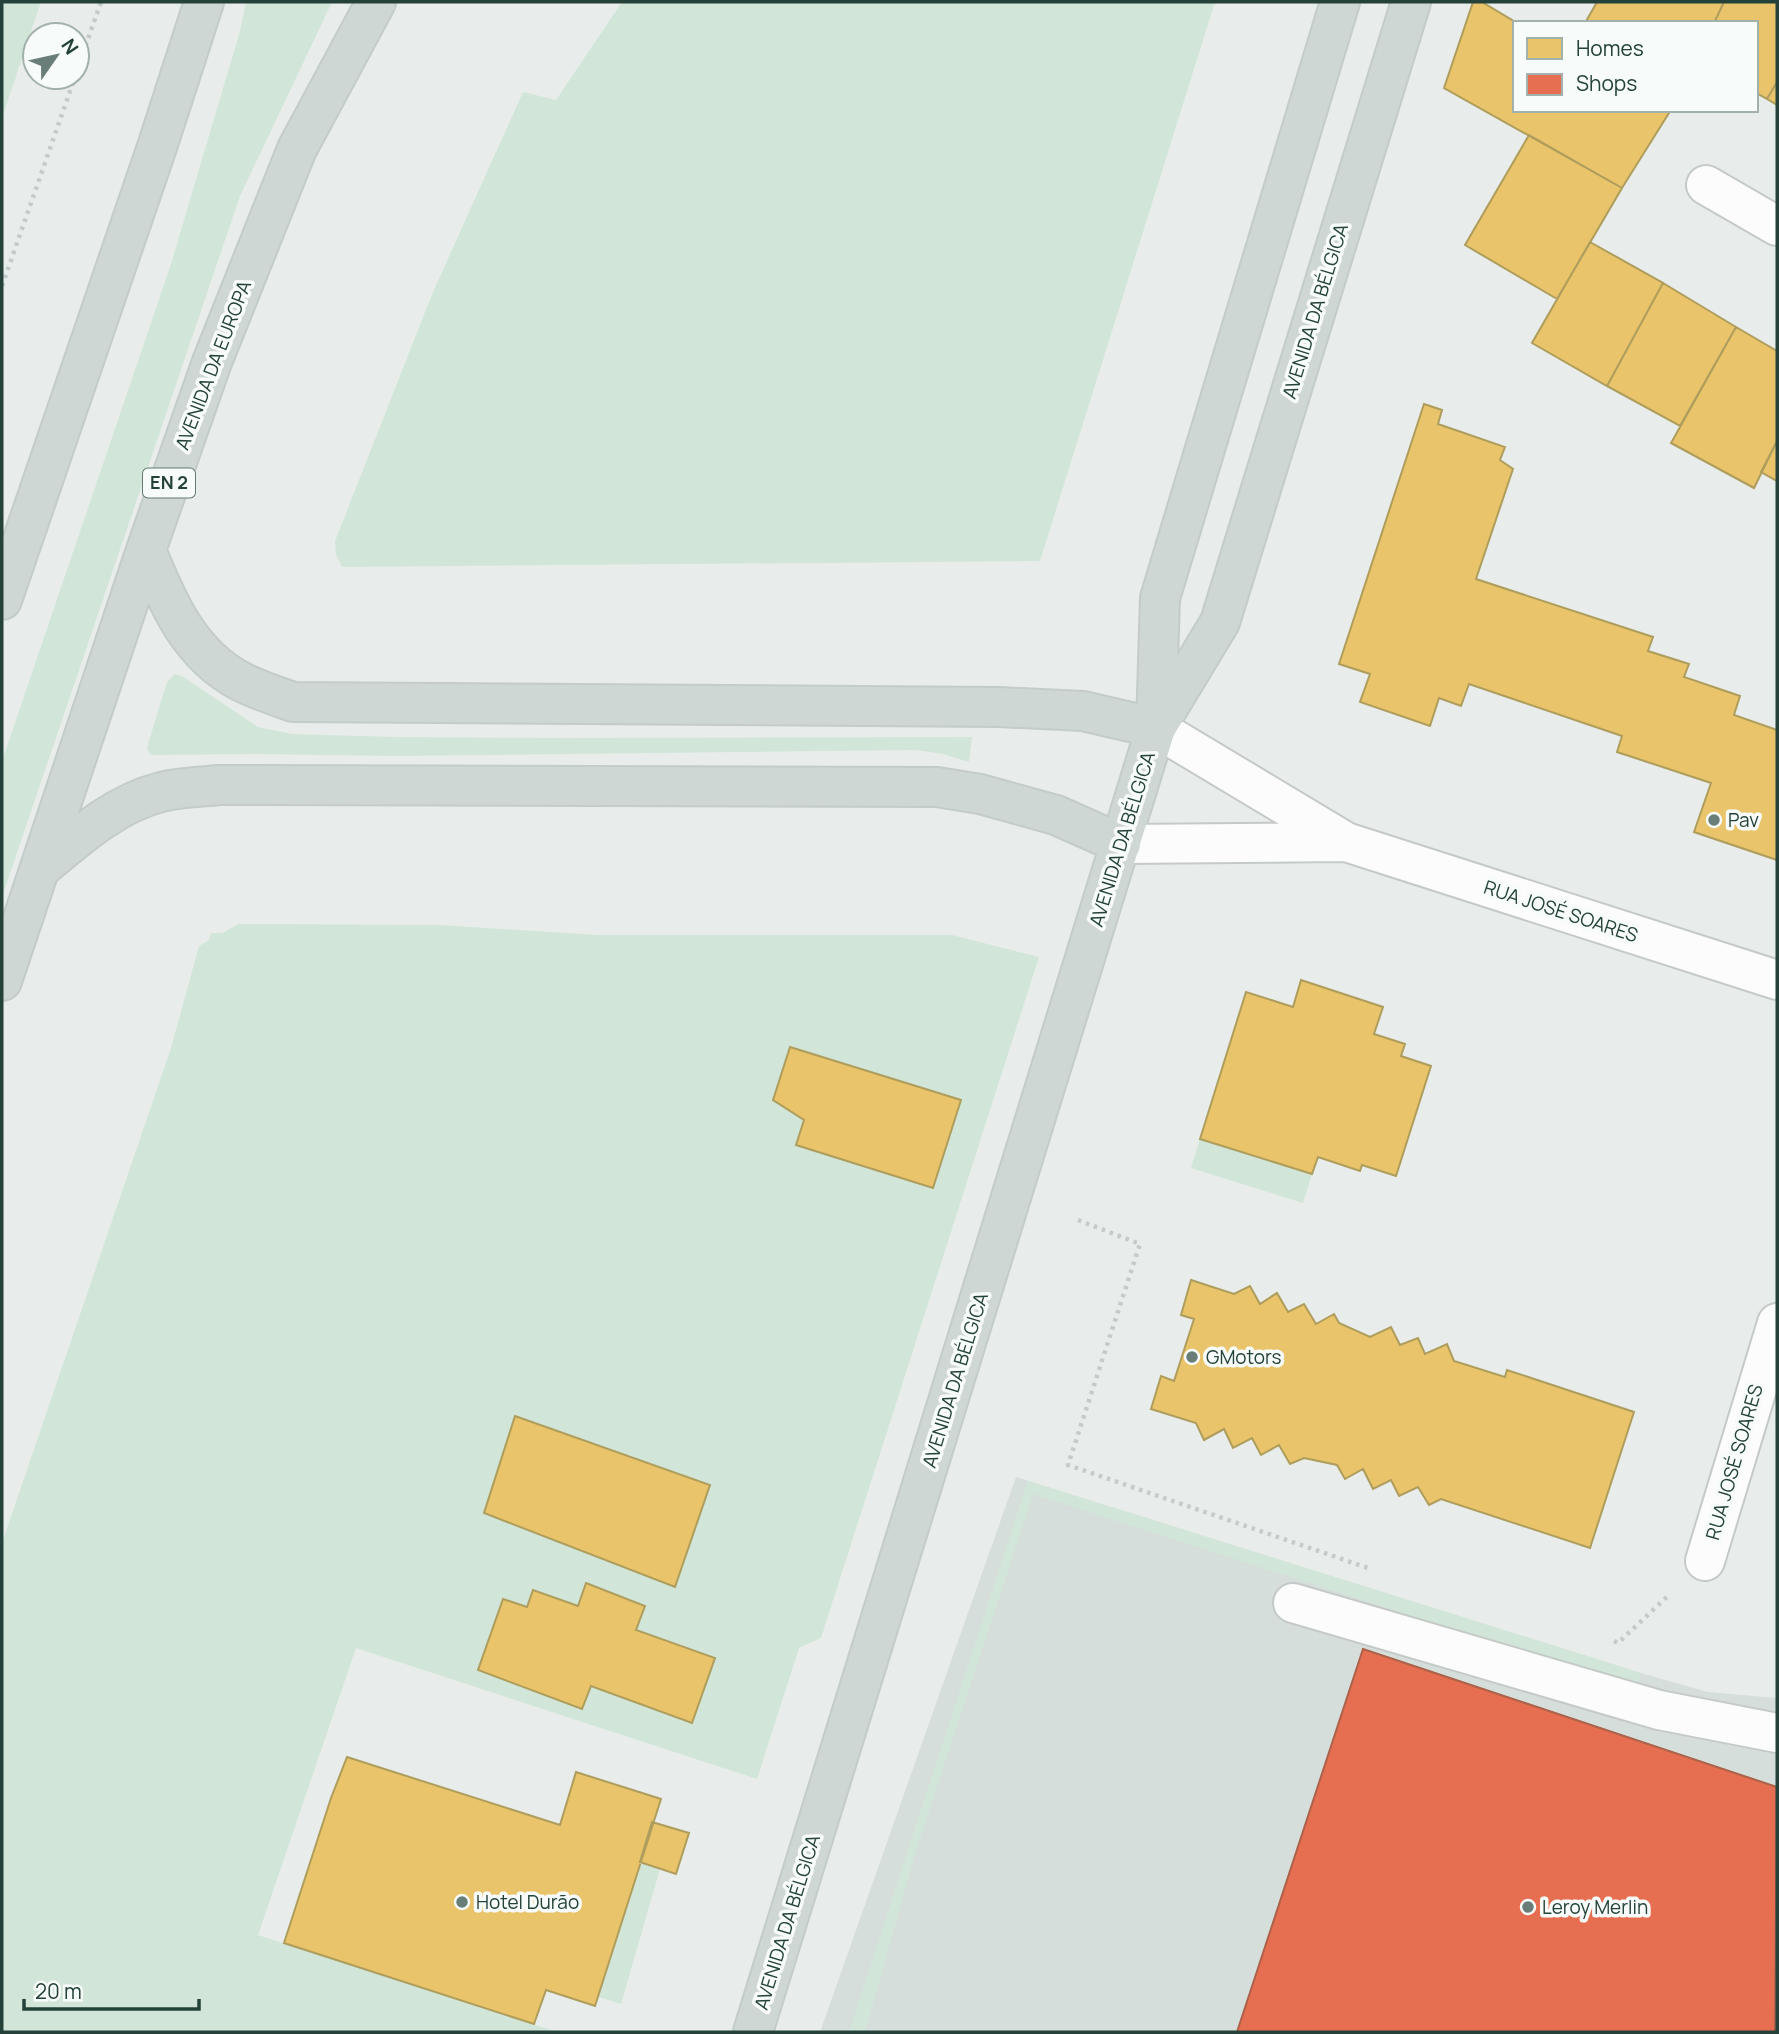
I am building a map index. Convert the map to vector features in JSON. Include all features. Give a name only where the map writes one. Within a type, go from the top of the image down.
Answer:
[{"type":"main road","points":[[2,600],[153,160],[204,2]]},
{"type":"main road","name":"AVENIDA DA EUROPA","points":[[2,981],[146,550],[212,362],[297,149],[376,2]]},
{"type":"main road","name":"AVENIDA DA BÉLGICA","points":[[1156,728],[1160,598],[1340,2]]},
{"type":"main road","name":"AVENIDA DA BÉLGICA","points":[[753,2032],[1156,728],[1220,622],[1410,2]]},
{"type":"main road","points":[[146,550],[168,605],[204,656],[242,682],[293,702],[999,707],[1083,711],[1156,728]]},
{"type":"main road","points":[[41,868],[81,835],[123,807],[161,792],[220,785],[937,787],[980,794],[1056,816],[1121,844]]},
{"type":"street","points":[[1706,185],[1777,226]]},
{"type":"street","points":[[1156,728],[1346,842]]},
{"type":"street","points":[[1121,844],[1346,842]]},
{"type":"street","name":"RUA JOSÉ SOARES","points":[[1346,842],[1777,980]]},
{"type":"street","name":"RUA JOSÉ SOARES","points":[[1705,1561],[1777,1323]]},
{"type":"street","points":[[1293,1603],[1659,1710],[1777,1733]]},
{"type":"path","points":[[91,30],[101,2]]},
{"type":"path","points":[[2,286],[70,91]]},
{"type":"path","points":[[1078,1220],[1140,1244],[1068,1465],[1373,1570]]},
{"type":"path","points":[[1605,1639],[1618,1643],[1705,1561]]},
{"type":"shaded area","points":[[1016,1477],[1641,1673],[1708,1692],[1777,1698],[1777,2032],[820,2032]]},
{"type":"green space","points":[[2,2],[41,2],[35,21],[21,21],[21,61],[2,118]]},
{"type":"green space","points":[[246,2],[332,2],[240,196],[2,897],[2,761],[171,264],[240,31]]},
{"type":"green space","points":[[622,2],[1215,2],[1040,561],[342,567],[336,555],[335,541],[433,292],[523,92],[556,100]]},
{"type":"green space","points":[[175,674],[258,727],[292,734],[567,738],[972,737],[969,762],[916,750],[396,756],[151,755],[147,750],[148,744],[167,682]]},
{"type":"green space","points":[[238,924],[439,925],[598,935],[952,935],[1039,957],[821,1638],[799,1648],[757,1779],[356,1648],[258,1935],[557,2032],[2,2032],[2,1543],[171,1048],[199,946],[209,940],[211,933],[223,933]]},
{"type":"green space","points":[[1200,1139],[1312,1174],[1303,1203],[1191,1168]]},
{"type":"green space","points":[[1028,1481],[1641,1673],[1636,1688],[1033,1494],[915,1854],[865,2032],[849,2032]]},
{"type":"green space","points":[[640,1862],[660,1869],[621,2004],[598,1997]]},
{"type":"building: Homes","points":[[1473,2],[1482,2],[1514,21],[1513,112],[1669,113],[1622,188],[1444,88]]},
{"type":"building: Homes","points":[[1597,2],[1724,2],[1715,21],[1586,21]]},
{"type":"building: Homes","points":[[1724,2],[1777,2],[1777,82],[1767,99],[1758,94],[1758,21],[1715,21]]},
{"type":"building: Homes","points":[[1777,82],[1777,105],[1767,99]]},
{"type":"building: Homes","points":[[1529,135],[1622,188],[1557,299],[1465,245]]},
{"type":"building: Homes","points":[[1590,242],[1663,283],[1607,386],[1532,343]]},
{"type":"building: Homes","points":[[1663,283],[1736,327],[1680,426],[1607,386]]},
{"type":"building: Homes","points":[[1736,327],[1777,351],[1777,441],[1754,488],[1671,443]]},
{"type":"building: Homes","points":[[1424,404],[1442,410],[1438,424],[1505,447],[1500,460],[1513,469],[1476,579],[1653,637],[1648,651],[1689,664],[1684,677],[1740,696],[1734,715],[1777,730],[1777,860],[1694,832],[1711,783],[1617,752],[1622,736],[1469,684],[1461,706],[1439,698],[1430,726],[1360,702],[1370,674],[1339,664]]},
{"type":"building: Homes","points":[[1777,441],[1777,481],[1761,472]]},
{"type":"building: Homes","points":[[1301,980],[1383,1007],[1374,1034],[1405,1044],[1401,1056],[1431,1066],[1396,1176],[1362,1165],[1360,1171],[1318,1157],[1312,1174],[1200,1139],[1246,992],[1293,1007]]},
{"type":"building: Homes","points":[[790,1047],[961,1100],[933,1188],[796,1145],[804,1120],[773,1100]]},
{"type":"building: Homes","points":[[1191,1280],[1234,1294],[1250,1286],[1260,1304],[1277,1293],[1288,1312],[1304,1304],[1316,1324],[1334,1314],[1339,1323],[1370,1337],[1391,1327],[1400,1345],[1418,1338],[1425,1354],[1447,1344],[1454,1361],[1505,1377],[1507,1370],[1634,1412],[1590,1548],[1441,1499],[1429,1505],[1418,1487],[1399,1496],[1391,1480],[1373,1489],[1363,1469],[1345,1479],[1337,1465],[1304,1458],[1290,1464],[1279,1445],[1261,1455],[1252,1438],[1233,1448],[1224,1429],[1204,1440],[1196,1423],[1151,1409],[1161,1376],[1174,1381],[1194,1319],[1181,1315]]},
{"type":"building: Homes","points":[[515,1416],[710,1485],[675,1587],[484,1513]]},
{"type":"building: Homes","points":[[586,1583],[645,1606],[636,1630],[715,1658],[692,1723],[591,1686],[582,1709],[478,1670],[503,1599],[527,1607],[533,1590],[578,1606]]},
{"type":"building: Homes","name":"Hotel Durão","points":[[347,1757],[560,1825],[576,1772],[661,1799],[595,2006],[546,1990],[534,2024],[284,1943]]},
{"type":"building: Homes","points":[[652,1822],[689,1833],[676,1874],[640,1862]]},
{"type":"building: Shops","name":"Leroy Merlin","points":[[1363,1649],[1777,1787],[1775,2032],[1237,2032]]},
{"type":"place","name":"Pav","points":[[1714,820]]},
{"type":"place","name":"GMotors","points":[[1192,1357]]},
{"type":"place","name":"Hotel Durão","points":[[462,1902]]},
{"type":"place","name":"Leroy Merlin","points":[[1528,1907]]}]
